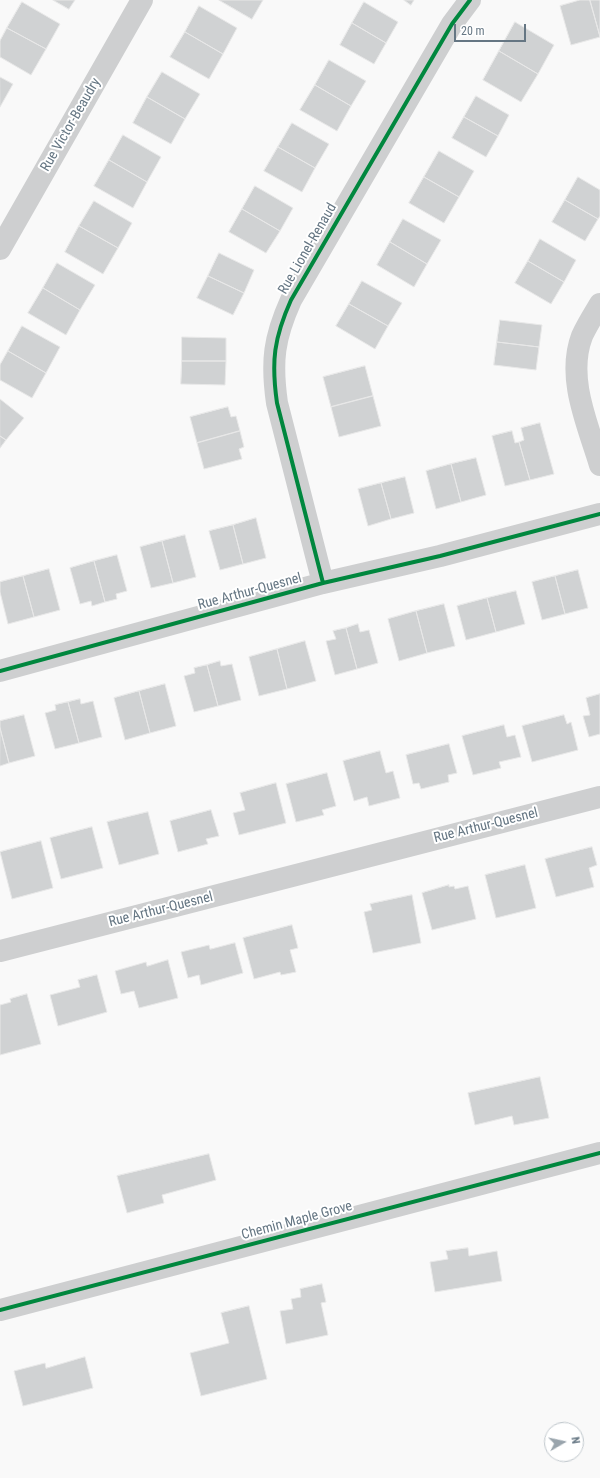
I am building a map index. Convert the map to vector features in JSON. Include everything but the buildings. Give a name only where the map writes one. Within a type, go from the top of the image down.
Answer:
[{"type":"street","name":"Rue Victor-Beaudry","points":[[0,249],[142,0]]},
{"type":"street","name":"Rue Lionel-Renaud","points":[[323,584],[277,403],[273,370],[277,337],[290,300],[452,24],[470,0]]},
{"type":"street","points":[[600,304],[582,337],[577,372],[578,391],[600,465]]},
{"type":"street","name":"Rue Arthur-Quesnel","points":[[0,672],[323,584],[440,556],[600,514]]},
{"type":"street","name":"Rue Arthur-Quesnel","points":[[0,951],[600,797]]},
{"type":"street","name":"Chemin Maple Grove","points":[[0,1310],[600,1153]]},
{"type":"cycle path","points":[[323,583],[277,403],[274,362],[275,350],[281,326],[291,300],[452,24],[470,0]]},
{"type":"cycle path","points":[[0,671],[323,583],[440,556],[600,514]]},
{"type":"cycle path","points":[[0,1310],[600,1153]]}]
